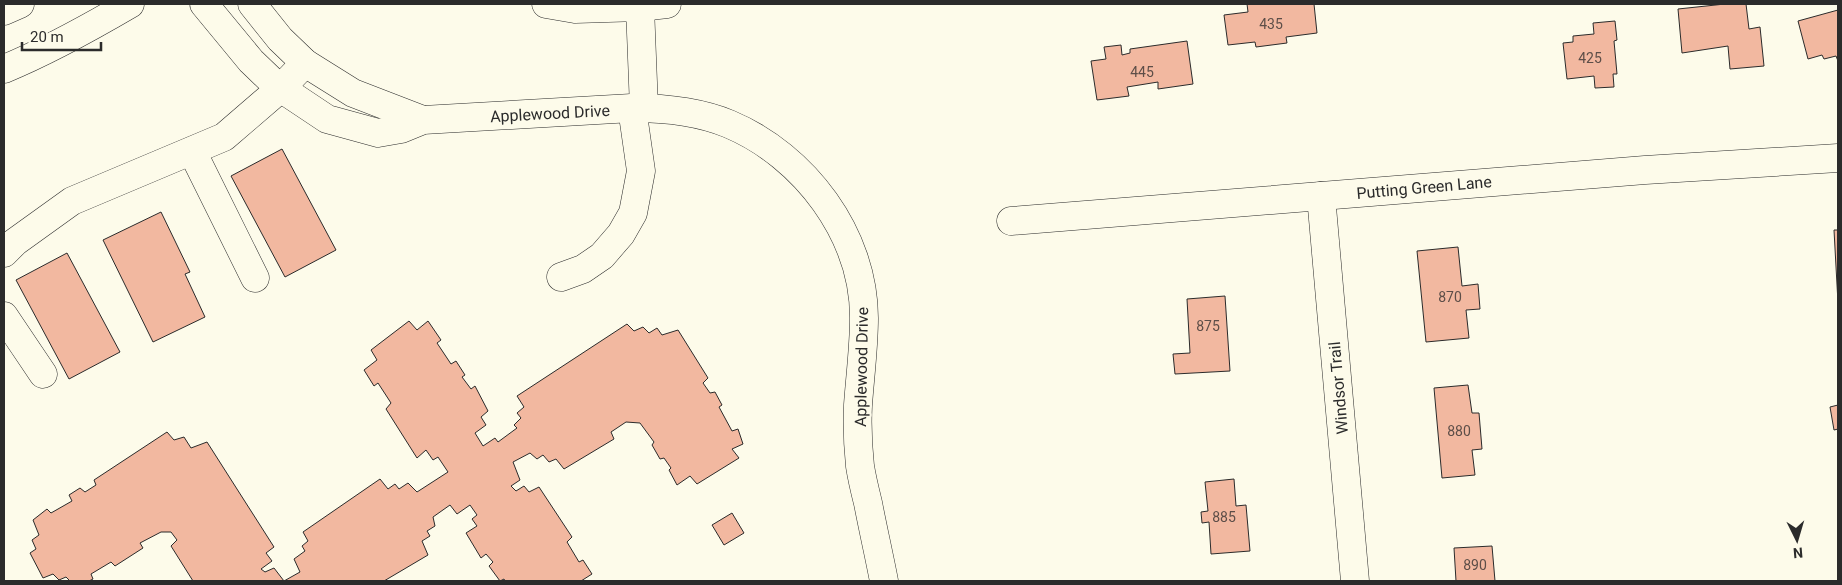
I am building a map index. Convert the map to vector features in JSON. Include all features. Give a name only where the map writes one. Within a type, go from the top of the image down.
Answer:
[{"type":"street","points":[[4,11],[20,4]]},
{"type":"street","points":[[4,69],[47,50],[130,4]]},
{"type":"street","name":"Applewood Drive","points":[[204,4],[252,61],[281,88],[327,119],[378,133],[402,129],[424,120],[662,108],[700,114],[729,124],[763,142],[787,160],[814,187],[837,220],[852,254],[860,282],[864,318],[858,408],[860,467],[884,581]]},
{"type":"street","name":"Applewood Drive","points":[[252,4],[280,39],[305,63],[354,93],[424,120]]},
{"type":"street","points":[[546,4],[576,9],[640,7],[667,4]]},
{"type":"street","points":[[561,277],[583,269],[602,256],[621,234],[633,213],[641,171],[638,108],[640,7]]},
{"type":"street","points":[[4,253],[14,242],[72,201],[224,137],[281,88],[305,63]]},
{"type":"street","points":[[192,151],[255,278]]},
{"type":"street","name":"Putting Green Lane","points":[[1011,222],[1645,170],[1838,158]]},
{"type":"street","name":"Windsor Trail","points":[[1322,196],[1355,581]]},
{"type":"street","points":[[4,316],[43,374]]},
{"type":"building","points":[[1247,4],[1314,4],[1317,33],[1286,37],[1287,43],[1256,47],[1255,42],[1228,45],[1224,15],[1248,12]]},
{"type":"building","points":[[1725,4],[1746,4],[1749,29],[1760,27],[1764,66],[1730,69],[1728,46],[1682,53],[1678,9]]},
{"type":"building","points":[[1838,10],[1838,61],[1836,56],[1824,59],[1822,55],[1808,59],[1798,21]]},
{"type":"building","points":[[1615,21],[1617,40],[1614,41],[1617,74],[1613,74],[1614,87],[1595,88],[1594,76],[1567,79],[1563,43],[1573,42],[1573,36],[1594,34],[1593,23]]},
{"type":"building","points":[[1187,41],[1193,84],[1158,89],[1158,82],[1127,87],[1129,96],[1097,100],[1091,61],[1106,59],[1104,47],[1121,45],[1122,55],[1130,53],[1130,49]]},
{"type":"building","points":[[282,149],[336,250],[285,277],[231,176]]},
{"type":"building","points":[[161,212],[190,272],[185,274],[205,317],[153,342],[103,240]]},
{"type":"building","points":[[1834,230],[1838,230],[1838,303]]},
{"type":"building","points":[[1458,247],[1462,286],[1478,284],[1480,309],[1466,310],[1469,338],[1426,342],[1417,251]]},
{"type":"building","points":[[67,253],[120,352],[69,379],[16,280]]},
{"type":"building","points":[[1225,296],[1230,371],[1175,374],[1173,354],[1190,353],[1187,299]]},
{"type":"building","points":[[409,321],[417,330],[428,321],[441,340],[437,343],[451,364],[456,361],[465,375],[462,377],[471,389],[475,386],[488,411],[481,417],[486,425],[475,433],[483,446],[495,438],[498,442],[517,428],[514,425],[521,418],[517,413],[524,407],[517,396],[627,324],[634,331],[643,327],[649,333],[657,328],[662,335],[678,330],[708,378],[703,383],[710,393],[715,392],[722,405],[719,407],[732,431],[738,429],[743,444],[732,449],[739,458],[697,484],[690,476],[677,485],[669,470],[671,468],[664,458],[660,459],[652,445],[654,442],[640,423],[626,422],[611,432],[614,439],[564,469],[556,459],[549,462],[543,455],[537,459],[530,453],[513,462],[520,480],[511,486],[516,491],[524,486],[529,492],[539,487],[572,537],[567,542],[579,562],[583,560],[592,574],[581,581],[505,581],[504,579],[500,581],[489,566],[493,562],[486,554],[481,558],[466,533],[477,526],[472,519],[477,515],[470,505],[457,514],[450,505],[433,517],[435,526],[427,531],[430,536],[422,541],[428,555],[384,581],[284,581],[300,572],[294,559],[305,551],[302,546],[308,541],[303,532],[380,479],[388,489],[395,484],[399,489],[408,483],[417,492],[448,472],[438,457],[433,460],[426,450],[417,458],[386,409],[391,403],[378,383],[374,386],[364,370],[377,360],[371,350]]},
{"type":"building","points":[[1468,385],[1472,413],[1479,413],[1482,449],[1472,450],[1475,475],[1442,478],[1434,388]]},
{"type":"building","points":[[1838,405],[1838,429],[1834,430],[1830,407]]},
{"type":"building","points":[[167,432],[174,440],[184,437],[191,448],[207,442],[274,547],[266,553],[272,561],[261,569],[265,572],[274,568],[284,581],[193,581],[171,546],[177,540],[171,532],[161,532],[140,543],[143,548],[115,566],[111,562],[91,574],[93,579],[89,581],[70,581],[66,577],[59,580],[53,574],[43,578],[30,553],[36,549],[32,540],[39,535],[33,520],[47,509],[51,513],[72,501],[69,495],[80,488],[85,492],[96,485],[94,480]]},
{"type":"building","points":[[1234,479],[1236,506],[1246,505],[1250,551],[1211,554],[1209,522],[1202,523],[1201,512],[1208,511],[1205,482]]},
{"type":"building","points":[[732,513],[744,533],[724,545],[712,525]]},
{"type":"building","points":[[1492,546],[1495,581],[1456,581],[1454,548]]}]
